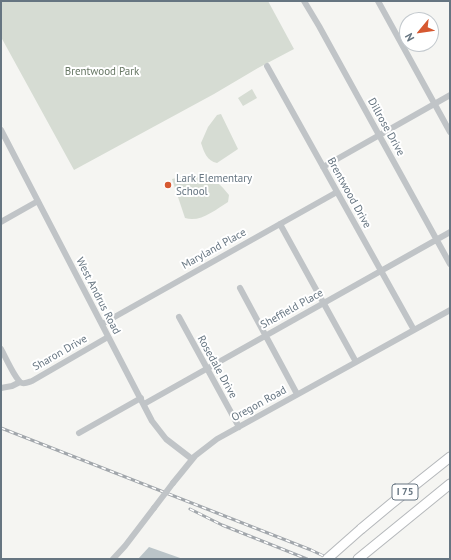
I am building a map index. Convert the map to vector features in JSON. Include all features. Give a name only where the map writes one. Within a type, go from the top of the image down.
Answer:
[{"type":"highway","name":"I 75","points":[[327,559],[403,494],[450,457]]},
{"type":"highway","name":"I 75","points":[[358,559],[450,484]]},
{"type":"street","name":"Dillrose Drive","points":[[304,1],[450,264]]},
{"type":"street","points":[[378,1],[450,132]]},
{"type":"street","name":"Brentwood Drive","points":[[267,66],[414,330]]},
{"type":"street","points":[[323,166],[450,95]]},
{"type":"street","name":"West Andrus Road","points":[[1,130],[152,421],[162,435],[192,459]]},
{"type":"street","name":"Maryland Place","points":[[102,324],[337,192]]},
{"type":"street","points":[[1,222],[38,201]]},
{"type":"street","points":[[280,224],[356,362]]},
{"type":"street","name":"Sheffield Place","points":[[79,433],[207,368],[450,232]]},
{"type":"street","points":[[240,288],[297,394]]},
{"type":"street","name":"Oregon Road","points":[[113,559],[125,546],[192,459],[208,445],[450,310]]},
{"type":"street","name":"Rosedale Drive","points":[[179,317],[239,427]]},
{"type":"street","name":"Sharon Drive","points":[[1,388],[12,386],[21,382],[27,383],[32,381],[108,337]]},
{"type":"street","points":[[1,349],[21,382]]},
{"type":"green space","name":"Brentwood Park","points":[[1,1],[268,1],[294,49],[74,170],[1,37]]},
{"type":"green space","points":[[252,89],[257,98],[243,106],[238,98]]},
{"type":"green space","points":[[221,114],[238,149],[217,163],[208,158],[201,143],[208,127],[217,115]]},
{"type":"green space","points":[[194,174],[214,180],[229,195],[228,202],[213,212],[196,219],[191,219],[185,218],[172,179]]},
{"type":"shaded area","points":[[149,547],[183,559],[138,559]]},
{"type":"railway","points":[[1,428],[311,550],[330,559]]},
{"type":"railway","points":[[190,509],[222,525],[307,559]]},
{"type":"place","name":"Lark Elementary School","points":[[168,185]]}]
